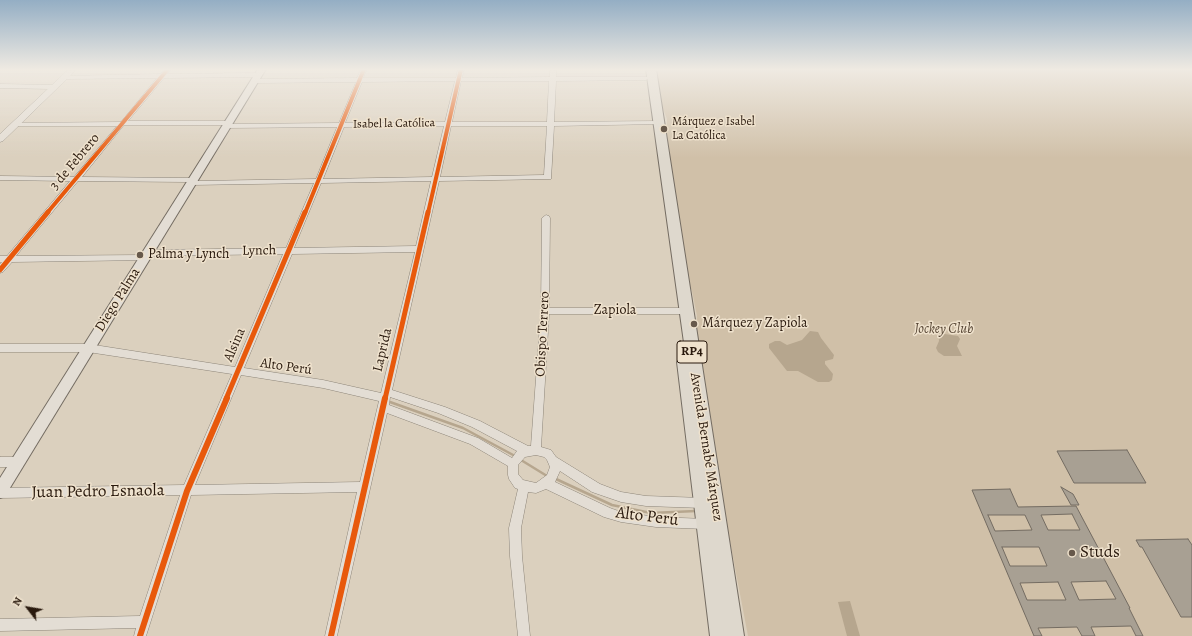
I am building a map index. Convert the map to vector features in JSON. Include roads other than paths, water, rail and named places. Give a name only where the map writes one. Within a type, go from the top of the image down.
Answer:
[{"type":"main road","name":"Diego Palma","points":[[0,492],[243,99]]},
{"type":"main road","name":"Avenida Bernabé Márquez","points":[[651,99],[682,311],[734,636]]},
{"type":"main road","name":"Avenida Bernabé Márquez","points":[[682,311],[702,503],[720,636]]},
{"type":"street","points":[[0,139],[41,99]]},
{"type":"street","name":"3 de Febrero","points":[[0,270],[143,99]]},
{"type":"street","name":"Alsina","points":[[140,636],[187,491],[352,99]]},
{"type":"street","name":"Laprida","points":[[331,636],[364,487],[455,99]]},
{"type":"street","points":[[0,178],[78,178],[192,182],[318,182],[548,177],[552,99]]},
{"type":"street","name":"Isabel la Católica","points":[[16,124],[123,123],[341,125],[655,123]]},
{"type":"street","name":"Obispo Terrero","points":[[532,450],[545,312],[546,218]]},
{"type":"street","name":"Lynch","points":[[0,259],[146,256],[288,250],[419,249]]},
{"type":"street","name":"Zapiola","points":[[545,312],[682,311]]},
{"type":"street","name":"Alto Perú","points":[[0,348],[88,348],[323,384],[385,399],[441,410],[476,424],[532,450]]},
{"type":"street","name":"Alto Perú","points":[[385,399],[434,425],[474,441],[513,464]]},
{"type":"street","points":[[532,450],[547,453],[554,461],[554,473],[546,483],[536,488],[524,486],[515,480],[513,475],[513,464],[521,454],[532,450]]},
{"type":"street","name":"Alto Perú","points":[[554,461],[596,488],[622,497],[646,501],[702,503]]},
{"type":"street","points":[[0,462],[18,462]]},
{"type":"street","name":"Alto Perú","points":[[546,483],[608,513],[621,517],[656,522],[706,524]]},
{"type":"street","points":[[524,486],[515,528],[516,556],[524,636]]},
{"type":"street","name":"Juan Pedro Esnaola","points":[[0,492],[187,491],[364,487]]},
{"type":"street","points":[[0,625],[145,622]]},
{"type":"waterway","points":[[390,402],[463,428],[515,456]]},
{"type":"waterway","points":[[521,460],[547,476]]},
{"type":"waterway","points":[[556,479],[612,505],[651,513],[696,511]]},
{"type":"place","name":"Márquez e Isabel La Católica","points":[[664,129]]},
{"type":"place","name":"Palma y Lynch","points":[[140,255]]},
{"type":"place","name":"Márquez y Zapiola","points":[[694,324]]},
{"type":"place","name":"Studs","points":[[1072,553]]},
{"type":"park label","name":"Jockey Club","points":[[944,330]]}]
